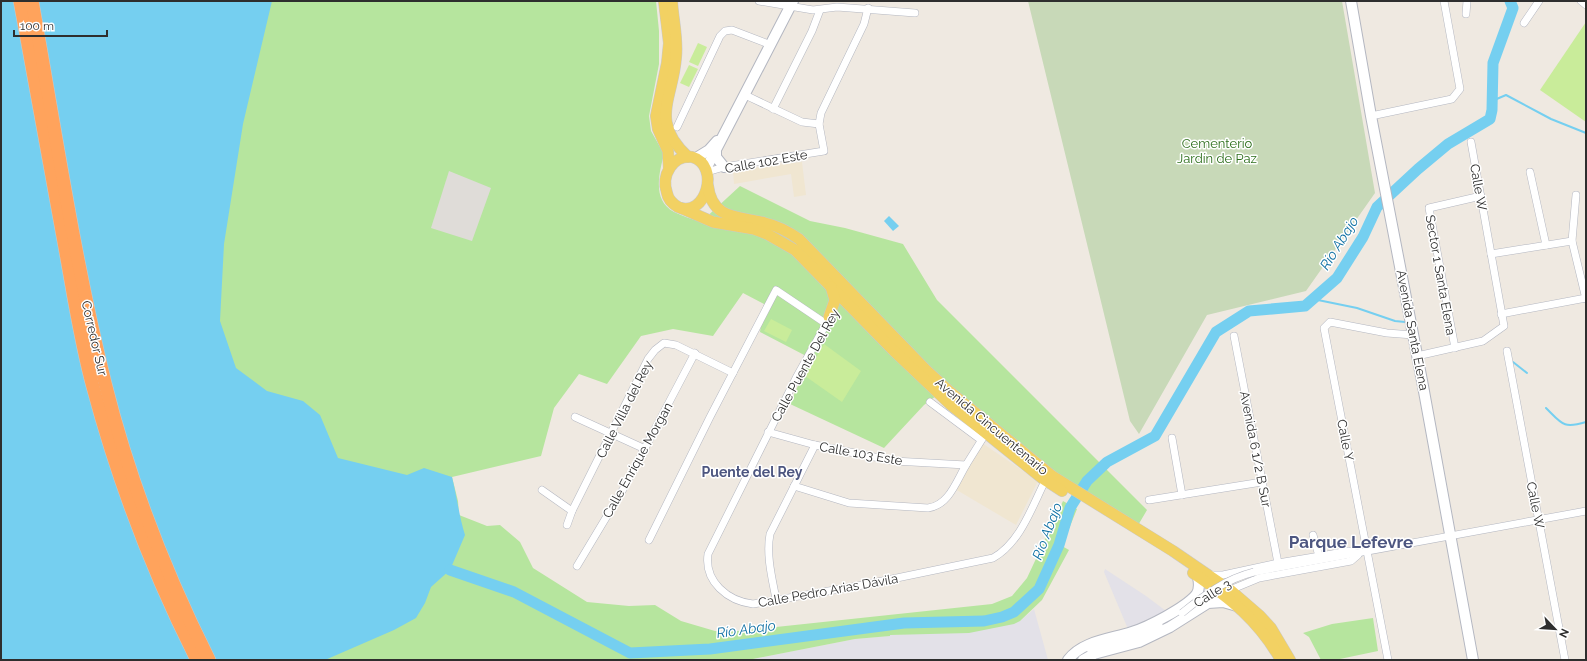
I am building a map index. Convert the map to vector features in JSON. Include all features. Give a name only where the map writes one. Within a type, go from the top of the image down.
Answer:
[{"type":"highway","name":"Corredor Sur","points":[[20,1],[74,300],[92,385],[137,524],[159,577],[197,660]]},
{"type":"highway","name":"Corredor Sur","points":[[32,1],[86,298],[107,390],[128,462],[148,522],[170,575],[210,660]]},
{"type":"main road","points":[[664,1],[669,43],[667,63],[656,116],[658,128],[668,151],[669,169],[665,182],[667,196],[672,203],[681,208],[690,208],[697,205],[704,196],[708,186],[706,171],[674,142],[665,116],[676,65],[677,44],[672,1]]},
{"type":"main road","points":[[669,169],[676,162],[692,158]]},
{"type":"main road","name":"Avenida Cincuentenario","points":[[708,186],[712,203],[723,212],[766,223],[789,233],[807,246],[926,371],[950,392],[1066,490],[1081,500],[1147,535],[1204,576],[1249,616],[1261,630],[1281,660]]},
{"type":"main road","name":"Avenida Cincuentenario","points":[[681,208],[713,222],[754,229],[774,237],[795,250],[935,391],[984,437],[1045,481],[1066,490]]},
{"type":"main road","points":[[789,233],[838,285],[842,298]]},
{"type":"main road","points":[[829,317],[835,300],[831,286]]},
{"type":"main road","points":[[829,317],[841,309],[856,312]]},
{"type":"main road","name":"Avenida Cincuentenario","points":[[1204,576],[1230,590],[1256,612],[1271,628],[1290,660]]},
{"type":"street","points":[[759,1],[792,3],[813,10],[838,7],[868,8],[915,13]]},
{"type":"street","name":"Avenida Santa Elena","points":[[1351,1],[1371,116],[1393,225],[1473,660]]},
{"type":"street","points":[[1371,116],[1452,99],[1460,89],[1444,1]]},
{"type":"street","points":[[1466,14],[1467,1]]},
{"type":"street","points":[[1524,23],[1539,1]]},
{"type":"street","points":[[1581,1],[1586,5]]},
{"type":"street","points":[[706,171],[792,3]]},
{"type":"street","points":[[745,95],[802,122],[819,124],[821,114],[864,24],[868,8]]},
{"type":"street","points":[[773,109],[812,31],[820,10]]},
{"type":"street","points":[[677,127],[720,36],[725,32],[732,30],[771,45]]},
{"type":"street","name":"Calle 102 Este","points":[[706,171],[824,151],[819,124]]},
{"type":"street","points":[[692,158],[709,150],[727,131]]},
{"type":"street","name":"Calle W","points":[[1455,348],[1483,341],[1504,326],[1471,142]]},
{"type":"street","points":[[716,152],[716,157],[724,167]]},
{"type":"street","points":[[1530,172],[1546,245]]},
{"type":"street","points":[[1501,314],[1586,298],[1572,241],[1576,195]]},
{"type":"street","name":"Sector 1 Santa Elena","points":[[1455,348],[1429,208],[1481,196]]},
{"type":"street","points":[[1491,254],[1572,241]]},
{"type":"street","points":[[649,540],[776,290],[829,317]]},
{"type":"street","name":"Calle Puente Del Rey","points":[[768,432],[829,317],[842,298]]},
{"type":"street","name":"Calle Y","points":[[1388,660],[1324,328],[1330,322],[1387,334],[1413,335]]},
{"type":"street","name":"Avenida 6 1/2 B Sur","points":[[1234,336],[1278,563]]},
{"type":"street","name":"Calle Villa del Rey","points":[[567,525],[572,511],[648,359],[655,350],[664,343],[676,345],[733,373]]},
{"type":"street","points":[[1417,356],[1455,348]]},
{"type":"street","name":"Calle W","points":[[1507,351],[1564,660]]},
{"type":"street","name":"Calle Enrique Morgan","points":[[577,566],[625,486],[695,353]]},
{"type":"street","points":[[794,486],[849,503],[928,508],[935,507],[946,499],[984,437],[930,402]]},
{"type":"street","points":[[575,418],[645,449]]},
{"type":"street","name":"Calle 103 Este","points":[[768,432],[815,445],[894,461],[966,465]]},
{"type":"street","name":"Calle Pedro Arias Dávila","points":[[768,432],[708,554],[707,566],[715,583],[723,592],[740,602],[752,604],[863,585],[994,558],[1005,552],[1015,539],[1045,481]]},
{"type":"street","points":[[1172,438],[1182,495]]},
{"type":"street","points":[[776,599],[768,544],[773,526],[815,445]]},
{"type":"street","points":[[1150,500],[1262,482]]},
{"type":"street","points":[[542,490],[572,511]]},
{"type":"street","name":"Calle 3","points":[[1075,660],[1085,651],[1136,636],[1182,613],[1214,589],[1254,572],[1360,554],[1586,511]]},
{"type":"street","points":[[1313,534],[1319,556]]},
{"type":"street","name":"Calle 3","points":[[1204,576],[1222,575],[1278,563],[1348,551],[1360,554]]},
{"type":"street","name":"Calle 3","points":[[1230,590],[1252,580],[1351,561],[1360,554]]},
{"type":"street","points":[[1196,594],[1204,576]]},
{"type":"street","points":[[1068,660],[1080,649],[1120,633],[1132,632],[1159,620],[1196,594],[1203,592],[1206,594],[1208,596],[1208,603]]},
{"type":"street","points":[[1083,660],[1094,654],[1139,642],[1170,627],[1208,603],[1223,602],[1237,606]]},
{"type":"shaded area","points":[[802,162],[806,195],[794,197],[791,174],[734,184],[733,170]]},
{"type":"shaded area","points":[[449,171],[491,188],[472,241],[431,228]]},
{"type":"shaded area","points":[[982,443],[1038,481],[1016,525],[955,489]]},
{"type":"shaded area","points":[[1105,569],[1166,611],[1128,629],[1104,572]]},
{"type":"shaded area","points":[[1034,609],[1048,660],[748,660],[855,639],[927,633],[1020,621]]},
{"type":"green space","points":[[1,1],[656,1],[659,31],[659,64],[649,116],[651,131],[664,154],[660,170],[659,186],[662,201],[667,207],[674,212],[701,222],[740,186],[810,221],[845,228],[903,244],[937,300],[1147,510],[1137,527],[1047,466],[948,387],[924,405],[884,448],[790,404],[810,358],[760,332],[764,304],[743,293],[713,336],[673,329],[641,336],[607,384],[579,374],[554,408],[541,456],[452,477],[458,501],[459,515],[487,526],[500,525],[520,542],[533,568],[587,602],[629,606],[655,605],[681,621],[715,631],[728,632],[992,604],[1012,596],[1027,578],[1063,501],[1077,509],[1062,546],[1069,550],[1042,600],[1020,621],[1014,624],[969,633],[890,635],[855,639],[748,660],[1,660],[1,558],[298,561]]},
{"type":"green space","name":"Cementerio Jardín de Paz","points":[[1028,1],[1342,1],[1375,193],[1306,291],[1207,315],[1139,434],[1130,421]]},
{"type":"green space","points":[[1586,22],[1586,122],[1540,90]]},
{"type":"green space","points":[[698,43],[707,47],[698,66],[689,62]]},
{"type":"green space","points":[[689,65],[698,69],[689,87],[680,83]]},
{"type":"green space","points":[[771,319],[792,330],[786,342],[764,331]]},
{"type":"green space","points":[[824,344],[861,371],[842,402],[805,376]]},
{"type":"green space","points":[[1373,618],[1378,651],[1335,660],[1321,660],[1309,637],[1303,633],[1332,624]]},
{"type":"water","points":[[1,1],[272,1],[243,124],[224,244],[220,321],[236,368],[267,391],[303,401],[320,415],[338,458],[407,475],[424,468],[452,477],[465,535],[450,570],[431,587],[425,603],[416,618],[394,630],[325,660],[1,660]]},
{"type":"water","points":[[889,216],[899,226],[893,231],[884,221]]},
{"type":"waterway","name":"Río Abajo","points":[[450,570],[514,592],[630,653],[710,649],[904,623],[984,621],[1002,617],[1014,612],[1039,589],[1059,545],[1070,508],[1087,481],[1107,462],[1155,436],[1216,332],[1249,311],[1305,306],[1337,278],[1363,237],[1377,207],[1418,169],[1448,144],[1490,119],[1492,110],[1493,63],[1513,8],[1510,1]]},
{"type":"waterway","points":[[1492,101],[1506,95],[1551,119],[1586,133]]},
{"type":"waterway","points":[[1313,299],[1357,308],[1395,321],[1405,322]]},
{"type":"waterway","points":[[1513,362],[1527,373]]},
{"type":"waterway","points":[[1546,408],[1563,424],[1572,425],[1586,422]]},
{"type":"district","name":"Puente del Rey","points":[[752,472]]},
{"type":"district","name":"Parque Lefevre","points":[[1351,542]]}]
